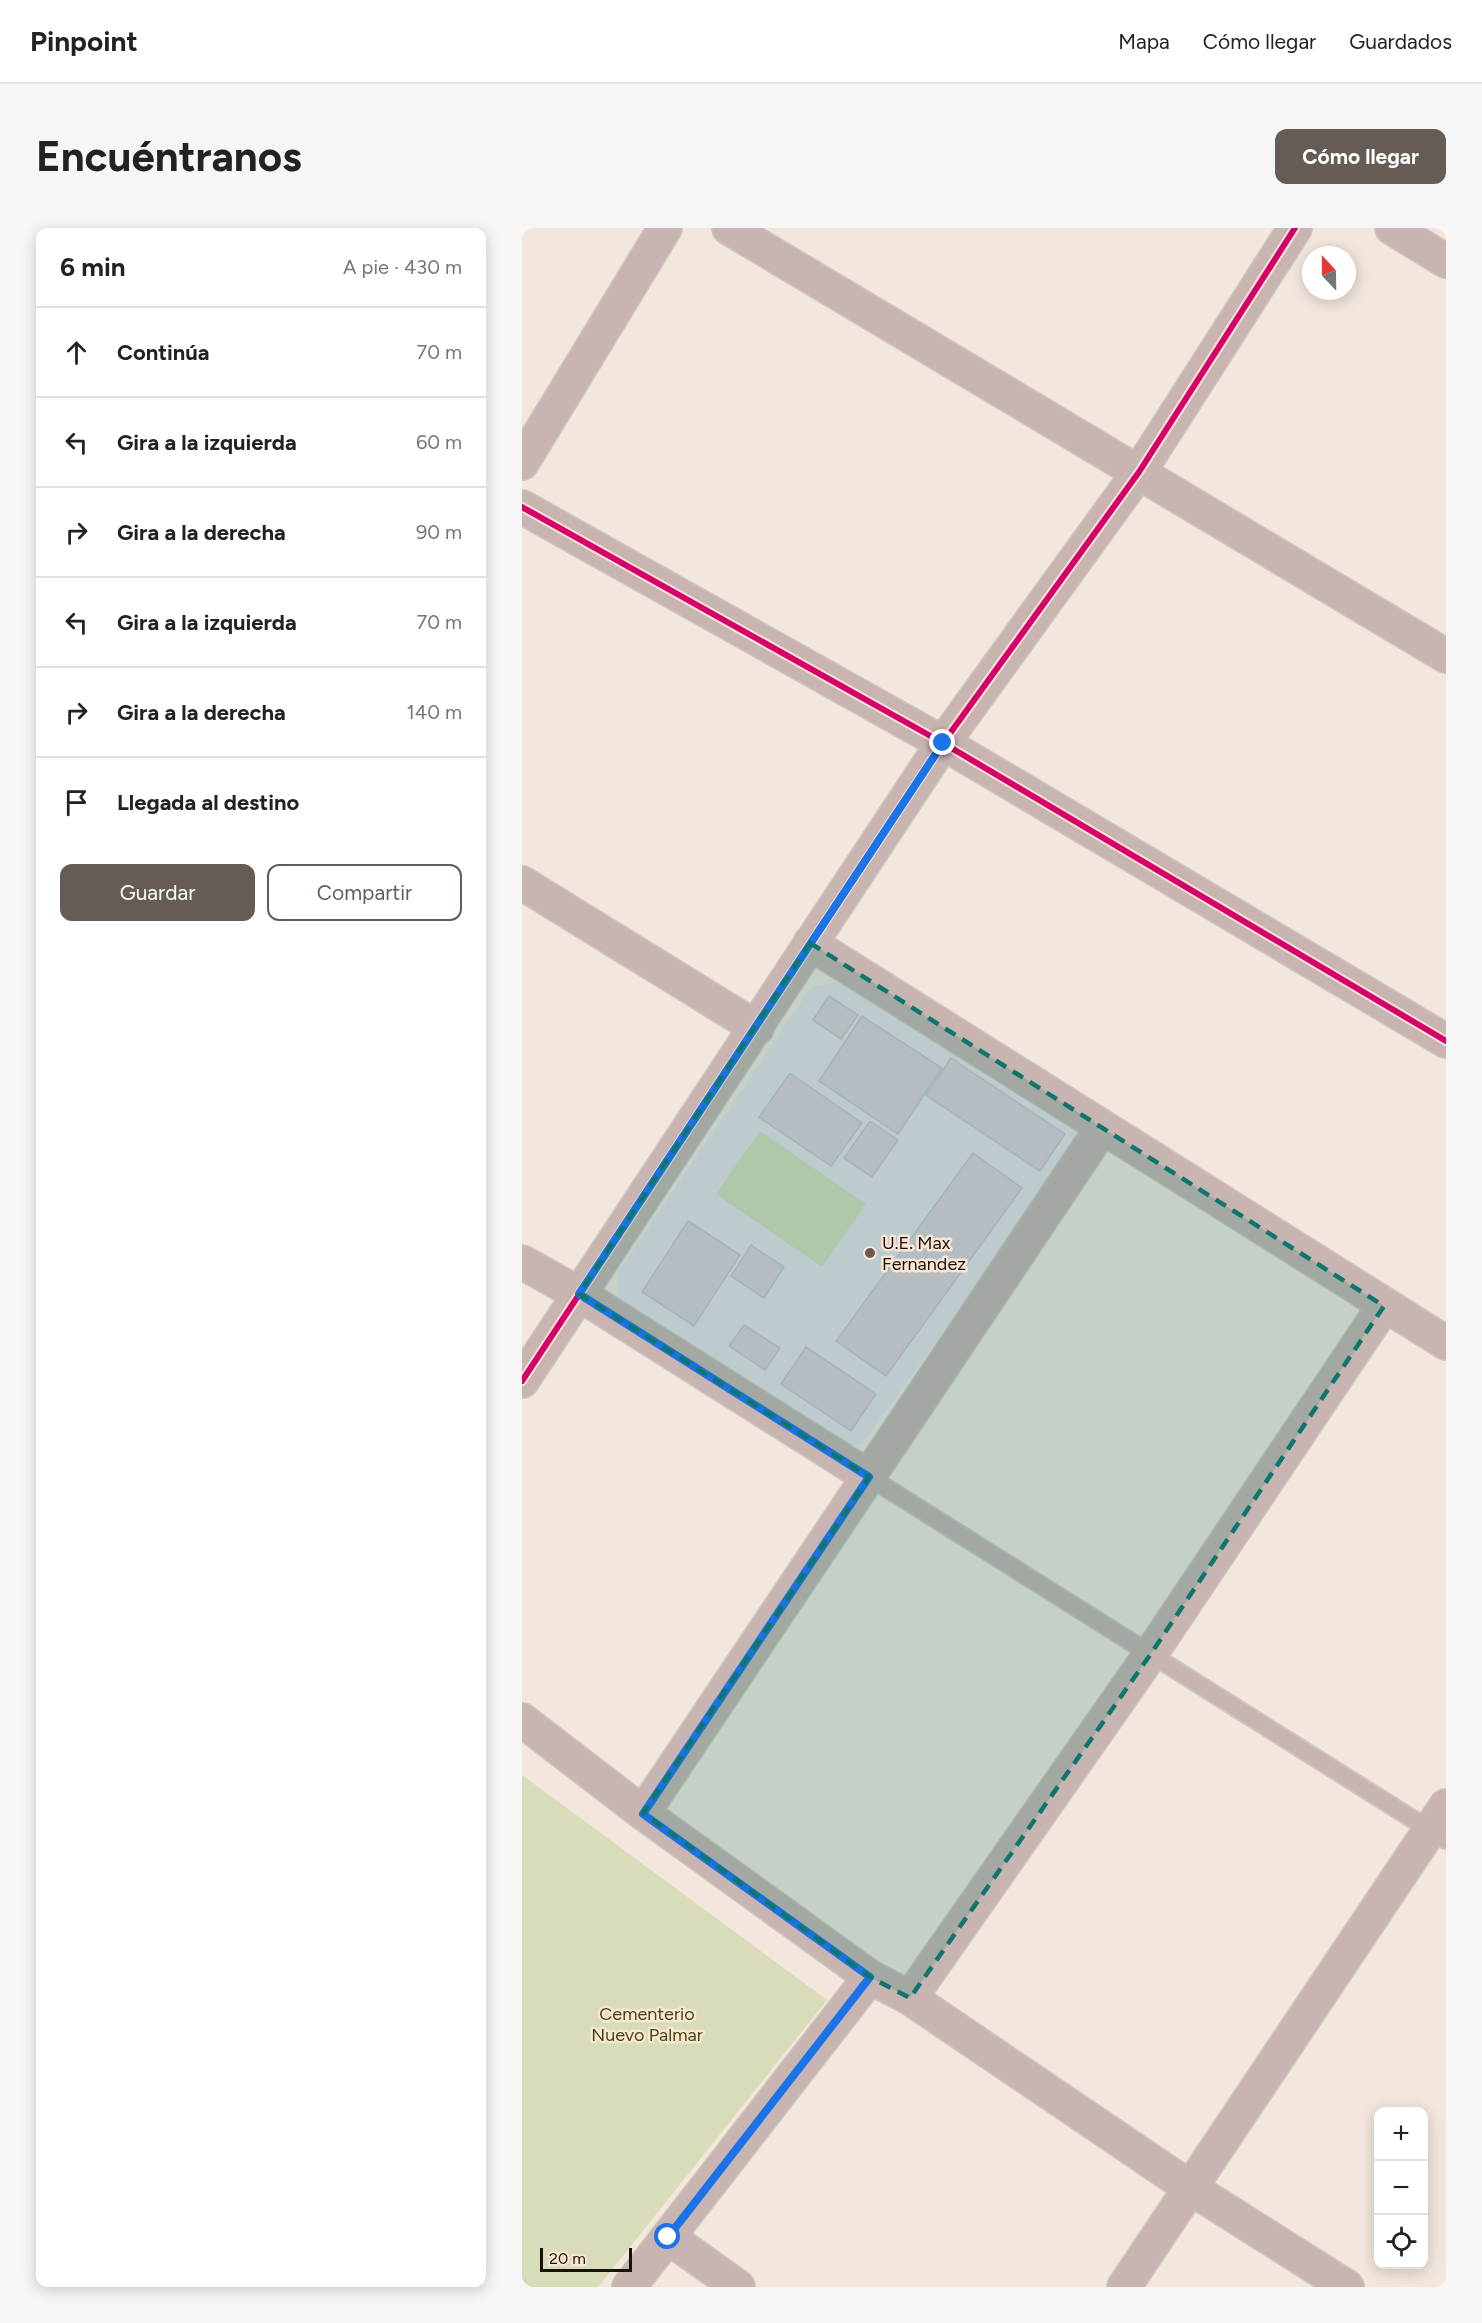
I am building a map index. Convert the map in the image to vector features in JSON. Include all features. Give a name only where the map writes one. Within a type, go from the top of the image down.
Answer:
[{"type":"street","points":[[522,464],[665,228]]},
{"type":"street","points":[[729,228],[1446,656]]},
{"type":"street","points":[[522,1381],[943,743],[1138,472],[1295,228]]},
{"type":"street","points":[[1392,228],[1446,261]]},
{"type":"street","points":[[522,507],[943,743],[1446,1041]]},
{"type":"street","points":[[522,883],[757,1028]]},
{"type":"street","points":[[810,943],[1446,1343]]},
{"type":"street","points":[[643,1814],[1102,1128]]},
{"type":"street","points":[[522,1262],[579,1294],[869,1477]]},
{"type":"street","points":[[909,1998],[1150,1654],[1384,1306]]},
{"type":"street","points":[[522,1720],[643,1814],[870,1977],[909,1998],[1189,2187],[1347,2287]]},
{"type":"street","points":[[1124,2287],[1189,2187],[1441,1825]]},
{"type":"street","points":[[629,2287],[870,1977]]},
{"type":"street","points":[[668,2237],[738,2287]]},
{"type":"lane","points":[[869,1477],[1150,1654],[1441,1825]]},
{"type":"highlighted area","points":[[810,943],[1384,1306],[1150,1655],[910,1998],[870,1977],[643,1813],[869,1477],[579,1294]]},
{"type":"shaded area","points":[[840,981],[1075,1129],[1079,1143],[863,1443],[845,1447],[619,1301],[619,1271],[811,987]]},
{"type":"green space","points":[[760,1131],[866,1204],[822,1267],[716,1194]]},
{"type":"green space","name":"Cementerio Nuevo Palmar","points":[[522,1775],[827,2000],[598,2287],[522,2287]]},
{"type":"building","points":[[829,996],[858,1015],[841,1039],[813,1020]]},
{"type":"building","points":[[862,1016],[942,1068],[898,1134],[819,1081]]},
{"type":"building","points":[[951,1058],[1065,1134],[1040,1171],[926,1095]]},
{"type":"building","points":[[790,1073],[862,1123],[831,1166],[759,1117]]},
{"type":"building","points":[[870,1121],[898,1140],[872,1177],[844,1158]]},
{"type":"building","points":[[973,1153],[1022,1188],[886,1376],[836,1341]]},
{"type":"building","points":[[688,1221],[740,1255],[694,1326],[642,1292]]},
{"type":"building","points":[[751,1245],[784,1267],[764,1298],[731,1276]]},
{"type":"building","points":[[744,1325],[780,1348],[765,1370],[729,1346]]},
{"type":"building","points":[[806,1347],[876,1394],[851,1431],[781,1384]]},
{"type":"cycle path","points":[[522,1381],[943,743],[1139,472],[1295,228]]},
{"type":"cycle path","points":[[522,507],[943,743],[1446,1041]]},
{"type":"place","name":"U.E. Max Fernandez","points":[[870,1253]]},
{"type":"route","points":[[668,2237],[870,1977],[643,1814],[869,1477],[579,1294],[757,1028],[810,943],[943,743]]}]
